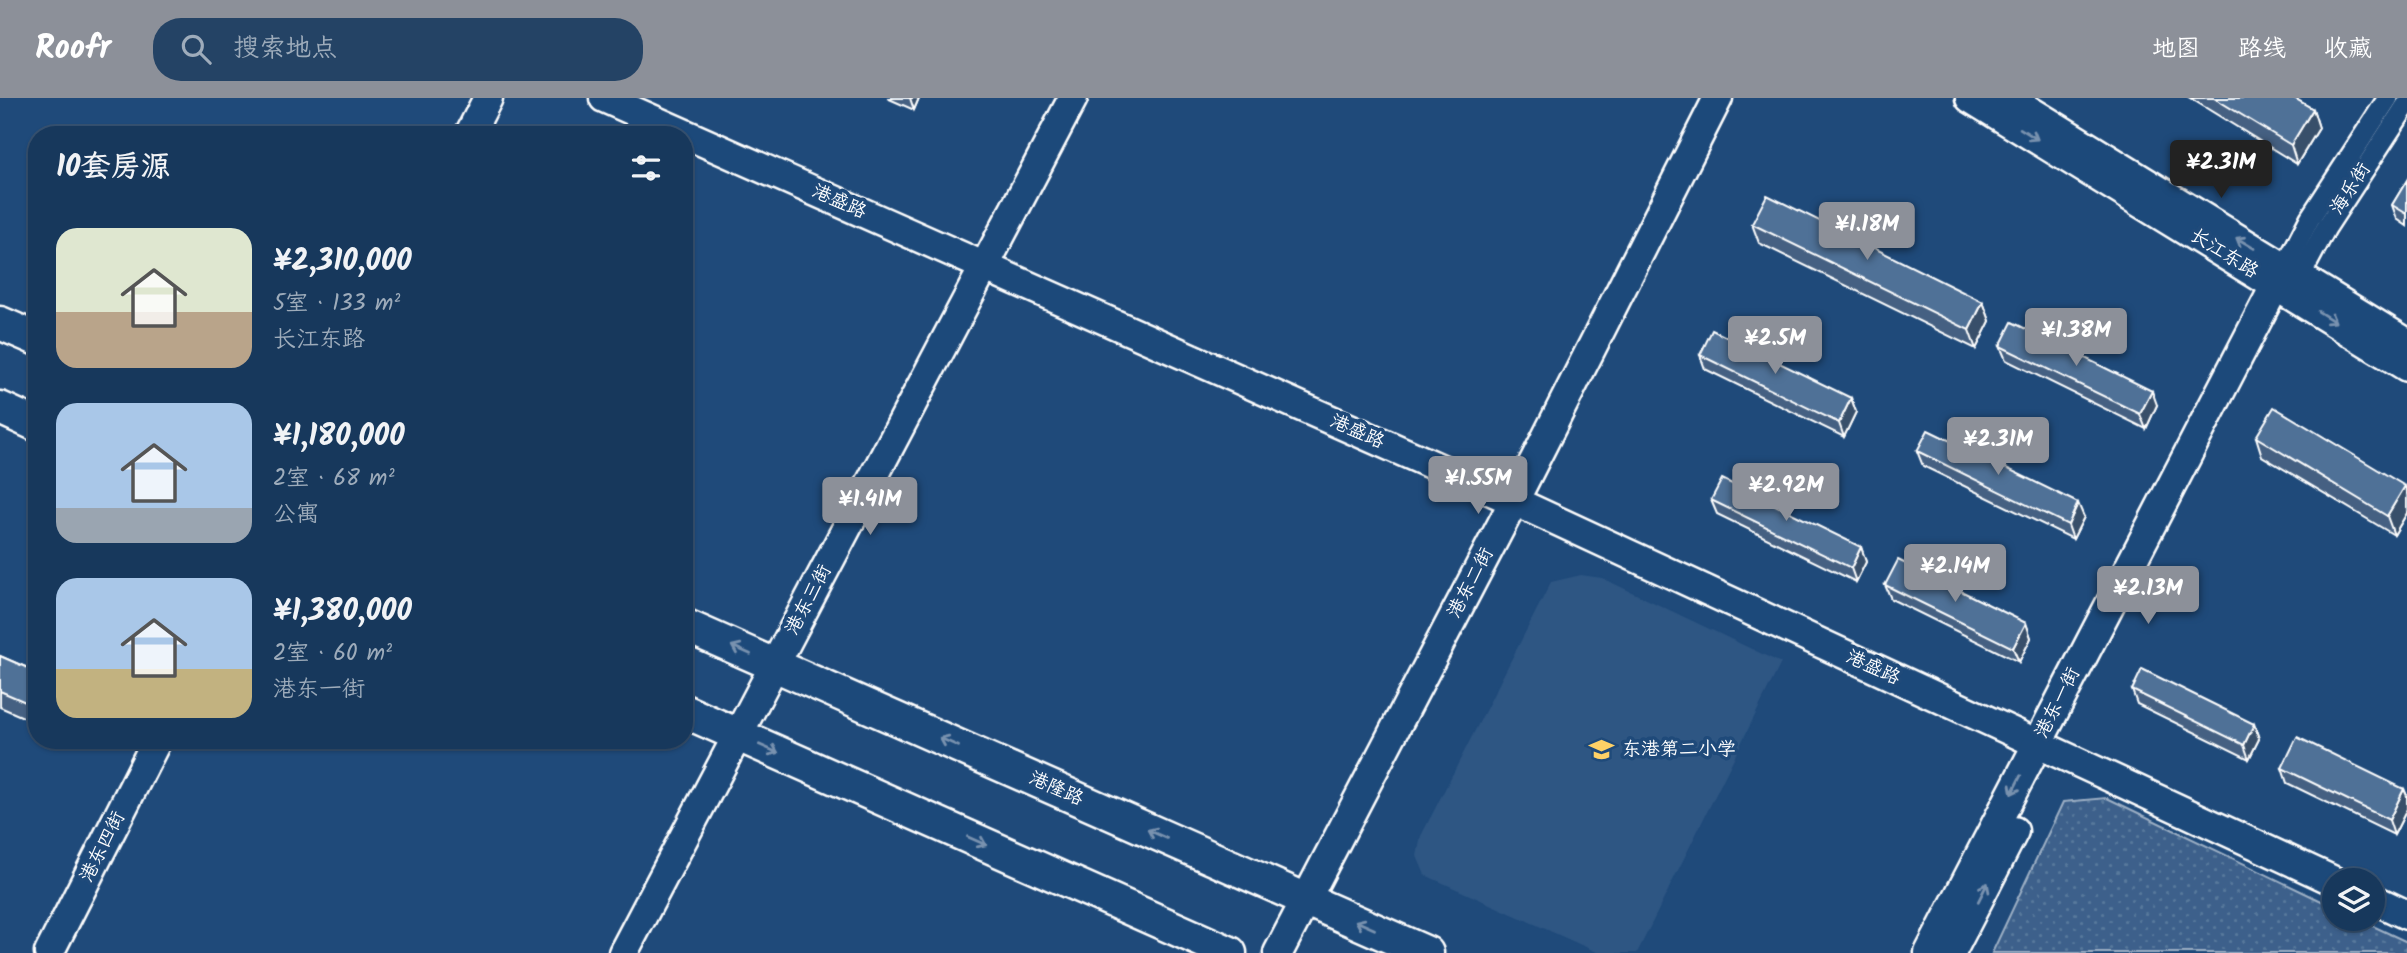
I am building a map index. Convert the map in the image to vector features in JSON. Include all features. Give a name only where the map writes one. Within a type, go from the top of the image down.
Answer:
[{"type":"main road","points":[[0,323],[28,335]]},
{"type":"main road","points":[[0,408],[28,421]]},
{"type":"main road","name":"港隆路","points":[[693,629],[1427,953]]},
{"type":"main road","points":[[693,715],[1230,953]]},
{"type":"street","points":[[474,126],[488,98]]},
{"type":"street","name":"港盛路","points":[[604,98],[667,126]]},
{"type":"street","name":"港东三街","points":[[623,953],[1073,98]]},
{"type":"street","name":"港东二街","points":[[1278,953],[1514,501],[1718,98]]},
{"type":"street","name":"长江东路","points":[[1970,98],[2288,281],[2407,343]]},
{"type":"street","name":"长江东路","points":[[2009,98],[2288,281],[2407,367]]},
{"type":"street","name":"海乐街","points":[[2288,281],[2310,218],[2388,98]]},
{"type":"street","name":"海乐街","points":[[2288,281],[2407,104]]},
{"type":"street","name":"港盛路","points":[[693,138],[1514,501],[2322,875]]},
{"type":"street","name":"港东一街","points":[[1929,953],[2046,748],[2288,281]]},
{"type":"street","name":"港东一街","points":[[1951,953],[2046,748]]},
{"type":"street","name":"港东四街","points":[[49,953],[152,749]]},
{"type":"street","points":[[2385,905],[2407,915]]},
{"type":"shaded area","name":"东港第二小学","points":[[1581,575],[1602,578],[1781,663],[1637,953],[1599,953],[1425,875],[1417,856],[1421,836],[1551,582]]},
{"type":"shaded area","points":[[2107,798],[2322,901],[2322,931],[2384,931],[2407,942],[2407,953],[1992,953],[2063,802]]},
{"type":"building","points":[[2214,98],[2294,98],[2313,109],[2291,145]]},
{"type":"building","points":[[2407,180],[2407,214],[2392,205]]},
{"type":"building","points":[[1767,195],[1983,302],[1969,330],[1752,224]]},
{"type":"building","points":[[2012,322],[2152,391],[2140,414],[2000,346]]},
{"type":"building","points":[[1712,330],[1851,398],[1839,423],[1700,355]]},
{"type":"building","points":[[2274,407],[2405,486],[2387,516],[2256,437]]},
{"type":"building","points":[[1928,430],[2078,503],[2068,525],[1917,451]]},
{"type":"building","points":[[1722,479],[1861,547],[1851,568],[1711,500]]},
{"type":"building","points":[[1898,560],[2026,623],[2013,648],[1885,585]]},
{"type":"building","points":[[0,656],[28,668],[28,703],[0,691]]},
{"type":"building","points":[[2142,669],[2254,724],[2244,745],[2132,690]]},
{"type":"building","points":[[2297,737],[2404,789],[2389,820],[2282,768]]},
{"type":"place","name":"东港第二小学","points":[[1602,750]]}]
